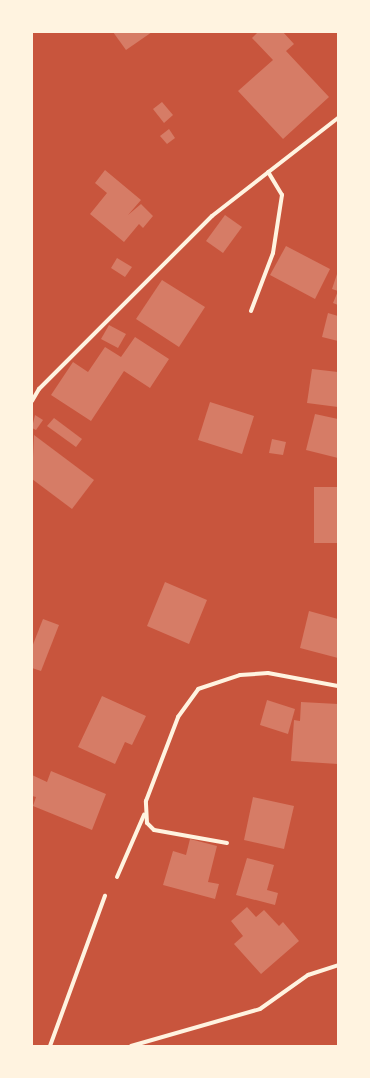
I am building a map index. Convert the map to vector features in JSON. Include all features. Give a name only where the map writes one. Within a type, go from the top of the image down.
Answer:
[{"type":"street","points":[[32,401],[39,389],[212,216],[338,118]]},
{"type":"street","points":[[251,311],[273,253],[282,195],[268,172]]},
{"type":"street","points":[[117,877],[144,815],[146,801],[178,718],[198,690],[240,675],[268,673],[338,686]]},
{"type":"street","points":[[144,815],[154,830],[227,843]]},
{"type":"street","points":[[50,1046],[104,896]]},
{"type":"street","points":[[131,1046],[260,1009],[308,975],[338,965]]},
{"type":"building","points":[[113,32],[152,32],[126,50]]},
{"type":"building","points":[[258,32],[283,32],[294,44],[286,51],[329,97],[283,139],[238,91],[273,60],[252,38]]},
{"type":"building","points":[[162,102],[173,115],[164,123],[153,109]]},
{"type":"building","points":[[169,129],[175,138],[167,144],[160,136]]},
{"type":"building","points":[[105,170],[141,200],[128,215],[141,204],[153,216],[143,228],[139,224],[124,242],[90,214],[107,193],[95,183]]},
{"type":"building","points":[[225,215],[242,227],[223,253],[206,241]]},
{"type":"building","points":[[286,246],[330,269],[315,299],[270,275]]},
{"type":"building","points":[[117,258],[132,267],[125,277],[111,268]]},
{"type":"building","points":[[338,271],[338,291],[332,289]]},
{"type":"building","points":[[162,280],[205,307],[179,347],[136,319]]},
{"type":"building","points":[[338,291],[338,305],[333,303]]},
{"type":"building","points":[[328,313],[338,316],[338,341],[322,337]]},
{"type":"building","points":[[109,325],[126,334],[118,348],[101,339]]},
{"type":"building","points":[[135,337],[169,359],[150,388],[124,371],[91,421],[51,395],[73,362],[88,372],[105,347],[121,357]]},
{"type":"building","points":[[312,369],[338,372],[338,407],[307,403]]},
{"type":"building","points":[[210,402],[254,416],[242,454],[198,440]]},
{"type":"building","points":[[315,414],[338,419],[338,458],[306,450]]},
{"type":"building","points":[[35,415],[43,420],[36,430],[32,428]]},
{"type":"building","points":[[54,418],[82,439],[76,447],[47,426]]},
{"type":"building","points":[[34,435],[94,480],[72,509],[32,479]]},
{"type":"building","points":[[272,439],[286,442],[283,455],[269,453]]},
{"type":"building","points":[[314,487],[338,487],[338,543],[314,543]]},
{"type":"building","points":[[165,582],[207,600],[189,644],[147,626]]},
{"type":"building","points":[[309,611],[338,619],[338,658],[300,648]]},
{"type":"building","points":[[43,619],[59,625],[41,671],[32,668],[32,647]]},
{"type":"building","points":[[102,696],[146,716],[132,745],[125,742],[115,764],[78,747]]},
{"type":"building","points":[[267,700],[295,709],[288,734],[260,725]]},
{"type":"building","points":[[301,702],[338,704],[338,764],[291,761],[294,720],[300,721]]},
{"type":"building","points":[[51,771],[106,794],[92,830],[33,806],[36,797],[32,796],[32,775],[47,782]]},
{"type":"building","points":[[253,797],[294,806],[284,849],[244,840]]},
{"type":"building","points":[[190,839],[217,846],[208,882],[219,884],[215,899],[163,885],[173,851],[186,855]]},
{"type":"building","points":[[247,858],[274,865],[267,890],[278,893],[275,905],[236,895]]},
{"type":"building","points":[[247,907],[256,917],[264,910],[279,926],[283,922],[299,941],[261,974],[234,944],[243,936],[231,921]]}]
